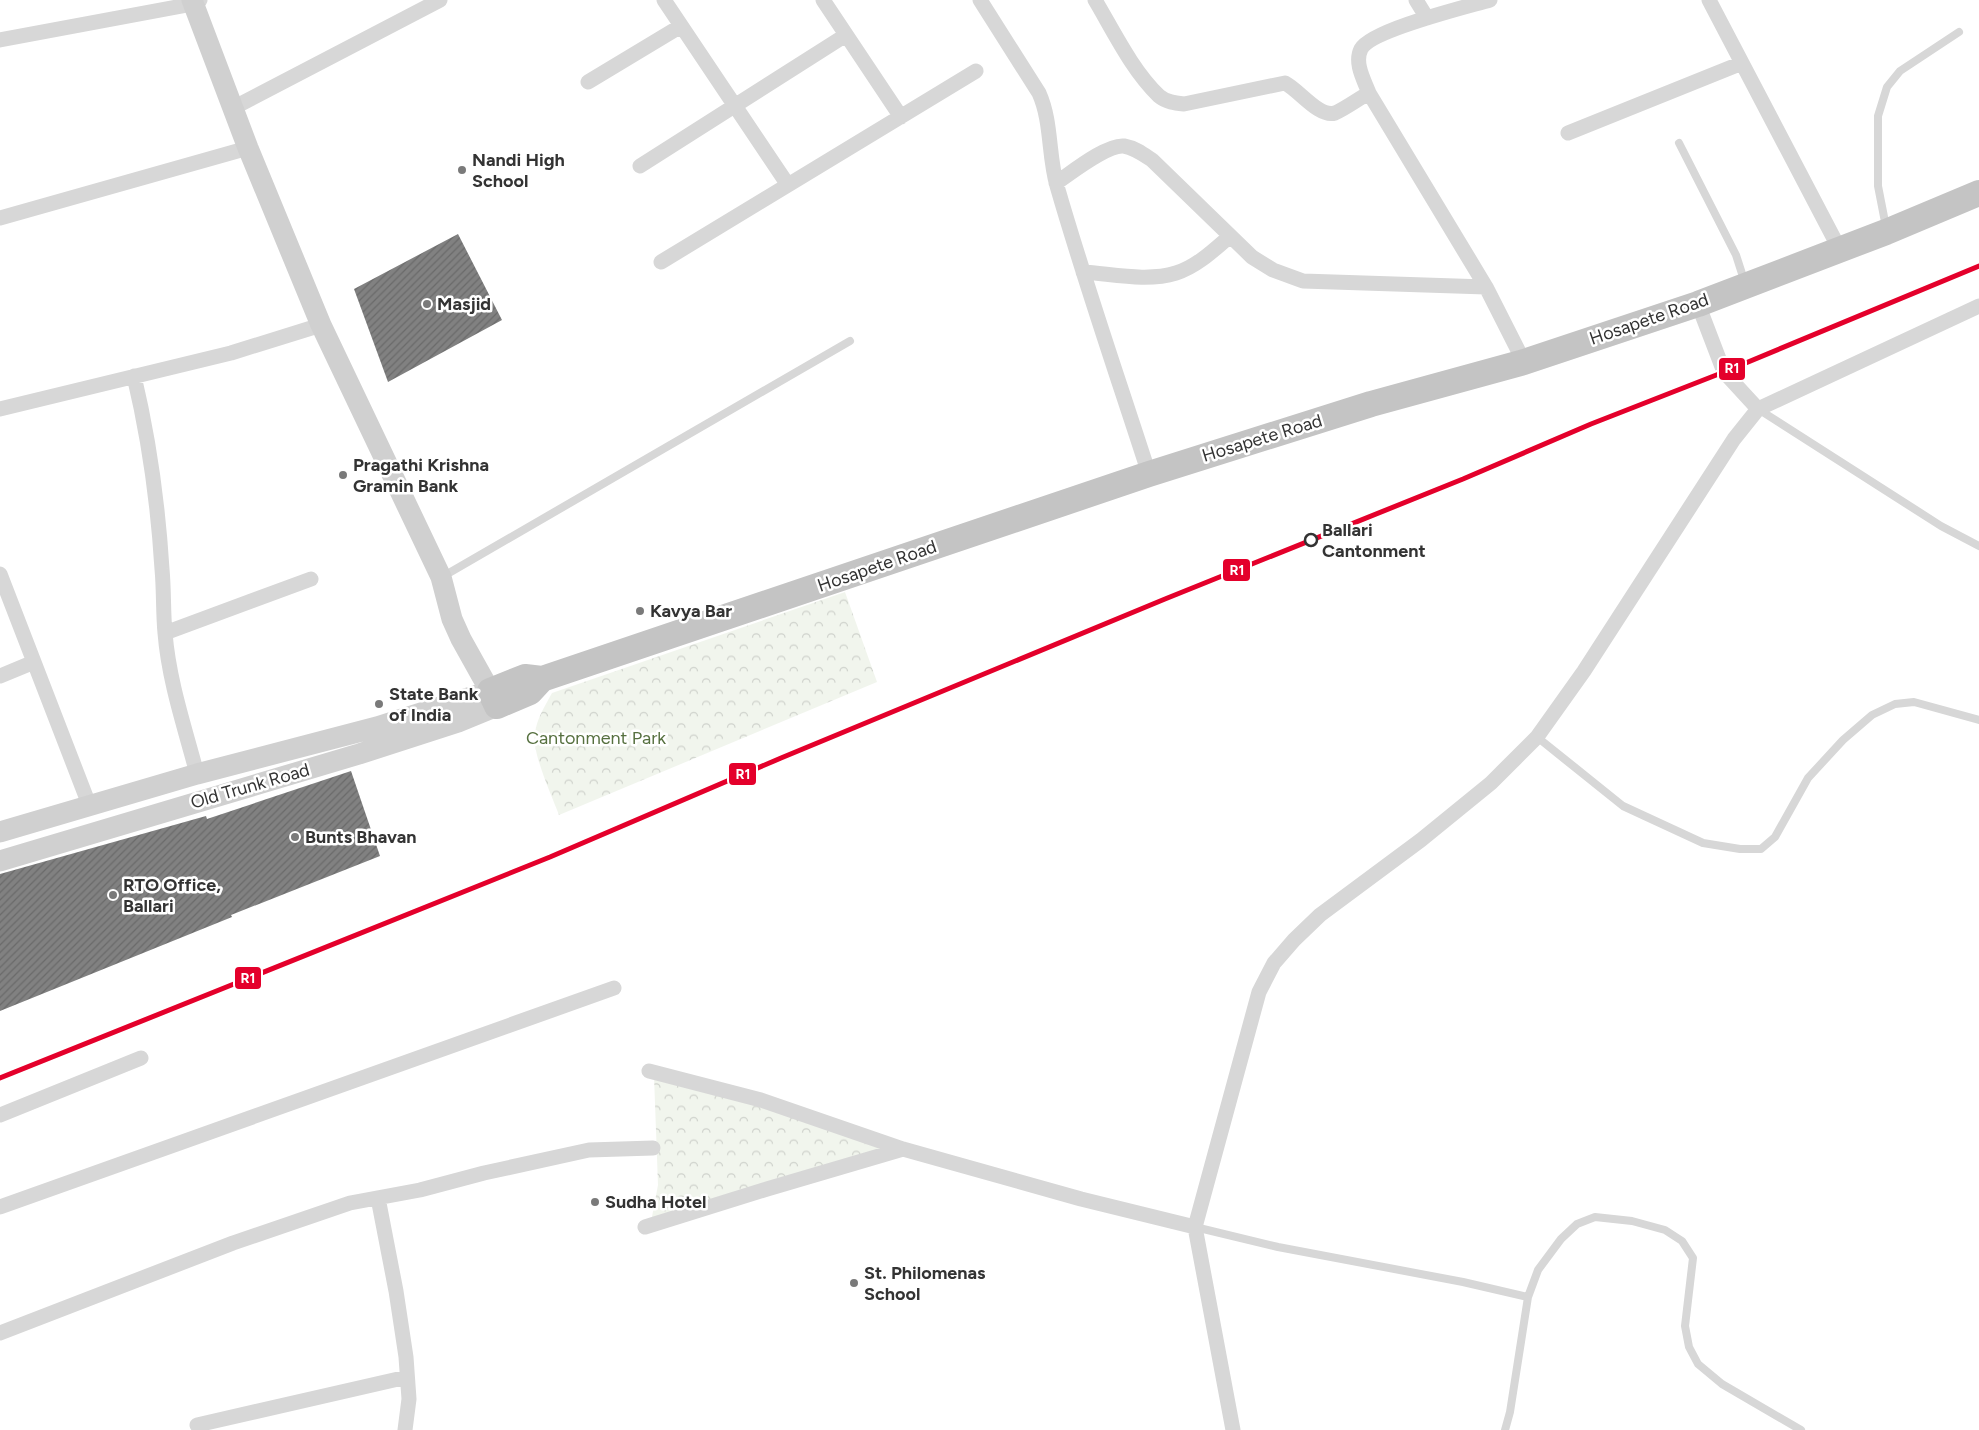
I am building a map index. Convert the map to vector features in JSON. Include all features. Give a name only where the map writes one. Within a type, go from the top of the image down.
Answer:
[{"type":"highway","name":"Hosapete Road","points":[[494,698],[530,692],[542,679],[1149,474],[1371,404],[1524,362],[1698,304],[1886,232],[1979,193]]},
{"type":"street","points":[[233,108],[440,0]]},
{"type":"street","points":[[664,0],[788,185]]},
{"type":"street","points":[[823,0],[901,117]]},
{"type":"street","points":[[980,0],[1039,93],[1046,108],[1056,183],[1149,474]]},
{"type":"street","points":[[1095,0],[1132,62],[1160,96],[1171,103],[1184,104],[1285,83],[1292,86],[1319,110],[1326,113],[1334,113],[1369,93]]},
{"type":"street","points":[[1416,0],[1427,18]]},
{"type":"street","points":[[1490,0],[1427,18],[1376,37],[1366,42],[1360,50],[1358,64],[1369,93],[1486,288],[1524,362]]},
{"type":"street","points":[[1709,0],[1840,250]]},
{"type":"street","points":[[0,40],[195,1],[248,148],[320,325],[441,578],[452,619],[458,632],[471,659],[494,698]]},
{"type":"street","points":[[588,82],[681,26]]},
{"type":"street","points":[[640,166],[846,35]]},
{"type":"street","points":[[1568,133],[1742,63]]},
{"type":"street","points":[[662,262],[976,71]]},
{"type":"street","points":[[1056,183],[1109,148],[1122,146],[1136,149],[1152,160],[1252,257],[1273,270],[1303,281],[1486,288]]},
{"type":"street","points":[[0,218],[248,148]]},
{"type":"street","points":[[1083,272],[1158,277],[1178,273],[1207,256],[1230,236]]},
{"type":"street","points":[[1698,304],[1724,372],[1758,409]]},
{"type":"street","points":[[1233,1430],[1195,1227],[1259,992],[1274,963],[1320,915],[1421,840],[1491,783],[1537,737],[1584,671],[1734,440],[1758,409],[1979,306]]},
{"type":"street","points":[[0,409],[231,353],[320,325]]},
{"type":"street","points":[[134,376],[144,418],[158,518],[165,633],[171,679],[197,774]]},
{"type":"street","points":[[0,574],[90,806]]},
{"type":"street","points":[[165,633],[311,579]]},
{"type":"street","points":[[0,676],[34,662]]},
{"type":"street","name":"Old Trunk Road","points":[[0,832],[197,774],[494,698]]},
{"type":"street","name":"Old Trunk Road","points":[[0,861],[359,754],[458,722],[494,698]]},
{"type":"street","points":[[0,1207],[614,988]]},
{"type":"street","points":[[0,1115],[141,1058]]},
{"type":"street","points":[[649,1071],[761,1100],[903,1149],[1081,1199],[1195,1227]]},
{"type":"street","points":[[0,1333],[233,1243],[350,1203],[589,1150],[653,1148]]},
{"type":"street","points":[[645,1227],[903,1149]]},
{"type":"street","points":[[378,1198],[396,1291],[407,1377],[409,1399],[405,1430]]},
{"type":"street","points":[[197,1425],[407,1377]]},
{"type":"lane","points":[[1886,232],[1878,186],[1878,116],[1887,87],[1900,71],[1959,32]]},
{"type":"lane","points":[[1679,143],[1736,255],[1746,285]]},
{"type":"lane","points":[[441,578],[850,341]]},
{"type":"lane","points":[[1758,409],[1941,526],[1979,546]]},
{"type":"lane","points":[[1537,737],[1623,806],[1703,843],[1740,849],[1761,848],[1776,837],[1808,778],[1843,740],[1872,715],[1895,704],[1914,702],[1979,720]]},
{"type":"lane","points":[[1505,1430],[1510,1412],[1528,1297],[1538,1270],[1561,1239],[1577,1224],[1595,1217],[1632,1221],[1665,1230],[1682,1241],[1692,1258],[1685,1326],[1689,1348],[1698,1364],[1722,1384],[1795,1429]]},
{"type":"lane","points":[[1195,1227],[1278,1248],[1463,1282],[1528,1297]]},
{"type":"green space","name":"Cantonment Park","points":[[845,592],[877,682],[559,815],[539,762],[535,741],[538,722],[552,693]]},
{"type":"green space","points":[[654,1076],[759,1103],[887,1148],[651,1222],[658,1185]]},
{"type":"building","name":"Masjid","points":[[458,234],[502,320],[388,382],[354,289]]},
{"type":"building","name":"RTO Office, Ballari","points":[[351,771],[380,856],[231,915],[232,917],[0,1011],[0,874],[206,816],[207,819]]},
{"type":"transit line","name":"R1","points":[[0,1078],[550,857],[781,758],[1165,599],[1463,479],[1591,424],[1724,372],[1979,266]]},
{"type":"place","name":"Nandi High School","points":[[462,170]]},
{"type":"place","name":"Masjid","points":[[427,304]]},
{"type":"place","name":"Pragathi Krishna Gramin Bank","points":[[343,475]]},
{"type":"place","name":"Ballari Cantonment","points":[[1311,540]]},
{"type":"place","name":"Kavya Bar","points":[[640,611]]},
{"type":"place","name":"State Bank of India","points":[[379,704]]},
{"type":"place","name":"Bunts Bhavan","points":[[295,837]]},
{"type":"place","name":"RTO Office, Ballari","points":[[113,895]]},
{"type":"place","name":"Sudha Hotel","points":[[595,1202]]},
{"type":"place","name":"St. Philomenas School","points":[[854,1283]]}]
